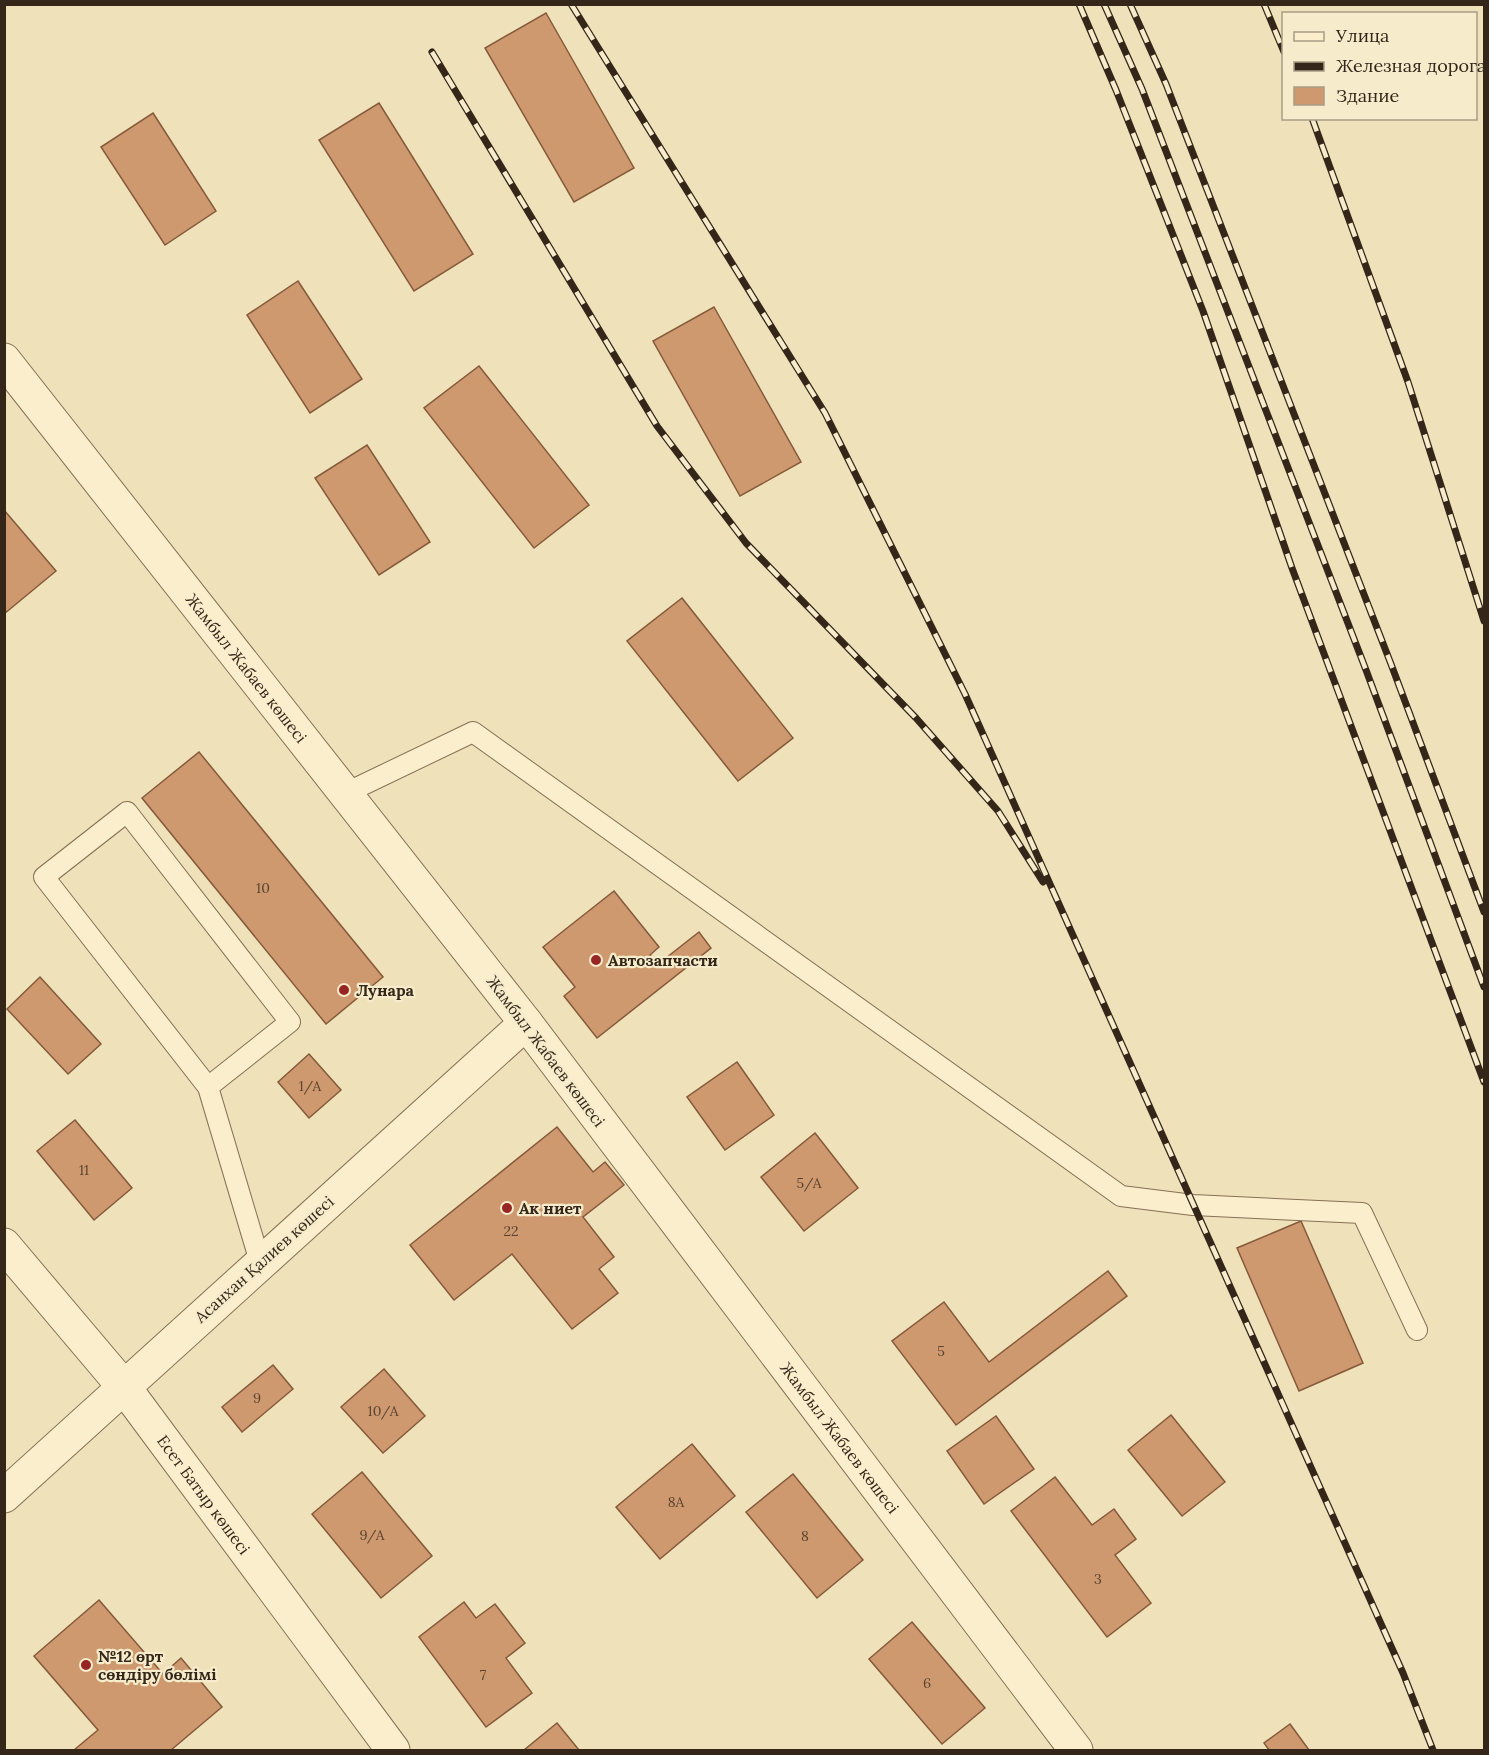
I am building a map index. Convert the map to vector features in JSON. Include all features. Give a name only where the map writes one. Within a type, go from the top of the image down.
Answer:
[{"type":"street","name":"Жамбыл Жабаев көшесі","points":[[4,360],[526,1023],[1076,1750]]},
{"type":"street","name":"Асанхан Қалиев көшесі","points":[[4,1496],[526,1023]]},
{"type":"street","name":"Есет Батыр көшесі","points":[[4,1245],[124,1387],[393,1750]]},
{"type":"lane","points":[[346,794],[472,732],[1121,1196],[1193,1205],[1362,1213],[1417,1330]]},
{"type":"lane","points":[[208,1087],[290,1022],[127,812],[44,877],[208,1087],[260,1262]]},
{"type":"building","points":[[546,13],[634,168],[574,202],[485,48]]},
{"type":"building","points":[[379,103],[473,254],[414,291],[319,140]]},
{"type":"building","points":[[153,113],[216,211],[165,245],[101,147]]},
{"type":"building","points":[[298,281],[362,379],[310,413],[247,315]]},
{"type":"building","points":[[714,307],[801,462],[740,496],[653,341]]},
{"type":"building","points":[[479,366],[589,505],[534,548],[424,408]]},
{"type":"building","points":[[367,445],[430,542],[379,575],[315,478]]},
{"type":"building","points":[[4,510],[56,571],[4,614]]},
{"type":"building","points":[[682,598],[793,738],[738,781],[627,641]]},
{"type":"building","points":[[199,752],[383,977],[326,1024],[142,798]]},
{"type":"building","points":[[614,891],[659,947],[650,955],[657,965],[699,932],[711,948],[597,1038],[564,996],[575,987],[543,947]]},
{"type":"building","points":[[40,977],[101,1044],[68,1074],[7,1009]]},
{"type":"building","points":[[309,1054],[341,1090],[309,1118],[278,1082]]},
{"type":"building","points":[[737,1062],[774,1115],[725,1150],[687,1097]]},
{"type":"building","points":[[75,1120],[132,1188],[94,1220],[37,1151]]},
{"type":"building","points":[[557,1127],[593,1172],[605,1162],[624,1185],[583,1217],[614,1257],[599,1269],[618,1293],[572,1329],[512,1254],[454,1300],[410,1245]]},
{"type":"building","points":[[815,1133],[858,1188],[804,1231],[761,1177]]},
{"type":"building","points":[[1301,1221],[1363,1363],[1299,1391],[1237,1248]]},
{"type":"building","points":[[1108,1271],[1127,1296],[956,1425],[892,1341],[944,1302],[989,1362]]},
{"type":"building","points":[[273,1365],[293,1389],[242,1432],[222,1407]]},
{"type":"building","points":[[384,1369],[425,1416],[383,1453],[341,1407]]},
{"type":"building","points":[[1171,1415],[1225,1482],[1182,1516],[1128,1450]]},
{"type":"building","points":[[996,1416],[1034,1469],[984,1504],[947,1451]]},
{"type":"building","points":[[692,1444],[735,1496],[660,1559],[616,1507]]},
{"type":"building","points":[[362,1472],[432,1556],[381,1598],[312,1514]]},
{"type":"building","points":[[793,1474],[863,1560],[817,1598],[746,1512]]},
{"type":"building","points":[[1055,1477],[1092,1525],[1114,1509],[1136,1539],[1115,1555],[1151,1603],[1107,1637],[1011,1511]]},
{"type":"building","points":[[99,1600],[163,1674],[181,1658],[222,1707],[171,1750],[74,1750],[98,1730],[34,1656]]},
{"type":"building","points":[[464,1602],[476,1618],[495,1604],[525,1643],[506,1658],[532,1693],[486,1727],[419,1637]]},
{"type":"building","points":[[912,1622],[985,1708],[942,1744],[869,1659]]},
{"type":"building","points":[[557,1723],[579,1750],[524,1750]]},
{"type":"building","points":[[1290,1724],[1309,1750],[1269,1750],[1264,1743]]},
{"type":"railway","points":[[571,4],[825,413],[965,694],[1403,1673],[1433,1750]]},
{"type":"railway","points":[[1079,4],[1116,90],[1203,311],[1292,568],[1484,1082]]},
{"type":"railway","points":[[1104,4],[1142,89],[1366,670],[1484,987]]},
{"type":"railway","points":[[1130,4],[1166,84],[1391,664],[1484,912]]},
{"type":"railway","points":[[1264,4],[1282,47]]},
{"type":"railway","points":[[432,52],[657,426],[746,543],[916,718],[998,811],[1043,882]]},
{"type":"railway","points":[[1313,120],[1408,382],[1484,621]]},
{"type":"place","name":"Автозапчасти","points":[[596,960]]},
{"type":"place","name":"Лунара","points":[[344,990]]},
{"type":"place","name":"Ак ниет","points":[[507,1208]]},
{"type":"place","name":"№12 өрт сөндіру бөлімі","points":[[86,1665]]}]
